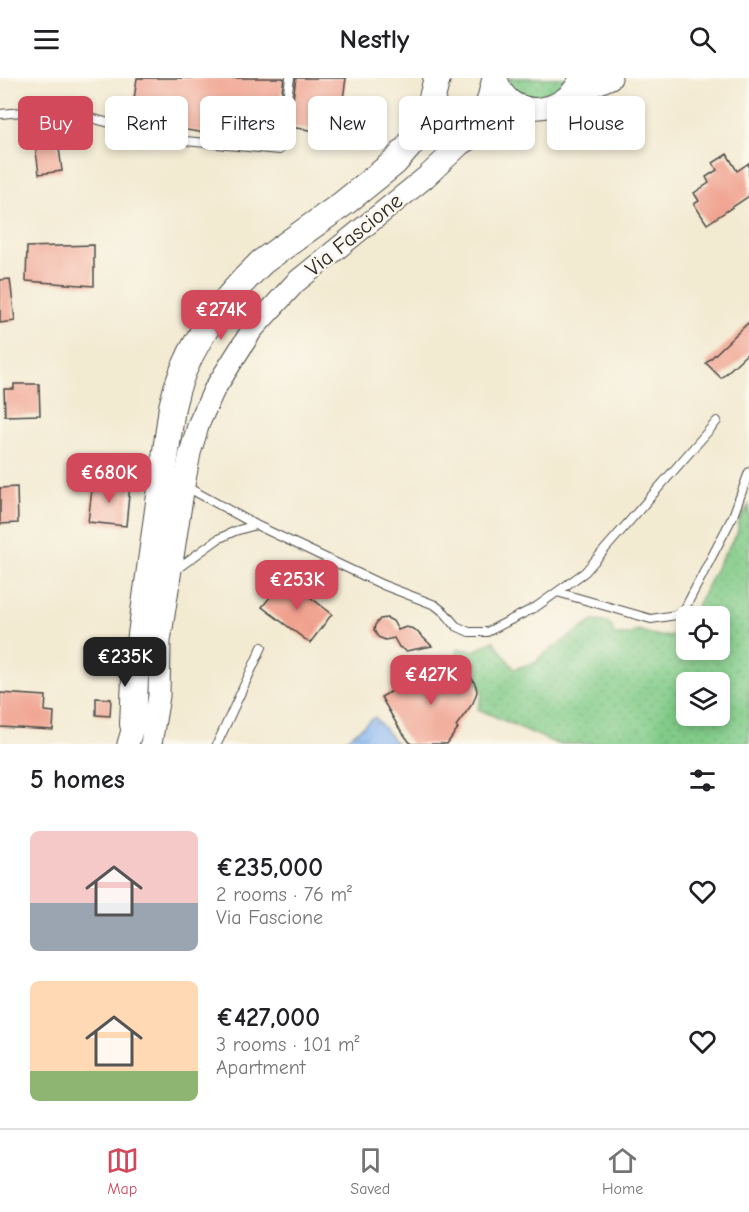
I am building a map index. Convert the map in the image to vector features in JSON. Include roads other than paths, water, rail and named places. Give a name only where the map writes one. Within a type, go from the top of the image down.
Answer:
[{"type":"highway","points":[[130,734],[136,667],[172,407],[179,379],[188,359],[217,310],[247,276],[369,183],[395,162],[410,146],[429,110],[437,78]]},
{"type":"main road","points":[[495,78],[507,96]]},
{"type":"main road","points":[[489,96],[495,78]]},
{"type":"main road","points":[[575,87],[610,78]]},
{"type":"main road","name":"Via Fascione","points":[[535,108],[550,107],[575,87]]},
{"type":"main road","name":"Via Fascione","points":[[151,744],[159,696],[160,641],[184,485],[199,423],[214,390],[252,330],[296,282],[426,177],[455,150]]},
{"type":"main road","name":"Via Fascione","points":[[130,734],[160,641]]},
{"type":"lane","points":[[0,114],[56,109],[175,140],[279,150],[290,78]]},
{"type":"lane","points":[[184,485],[256,525],[383,585],[435,605],[456,626],[468,632],[487,632],[536,607],[585,572],[717,421]]},
{"type":"lane","points":[[557,592],[651,619],[682,614],[733,516],[749,472]]},
{"type":"lane","points":[[170,574],[218,539],[256,525]]},
{"type":"lane","points":[[217,744],[262,647]]},
{"type":"water","points":[[375,717],[397,744],[340,744]]}]
